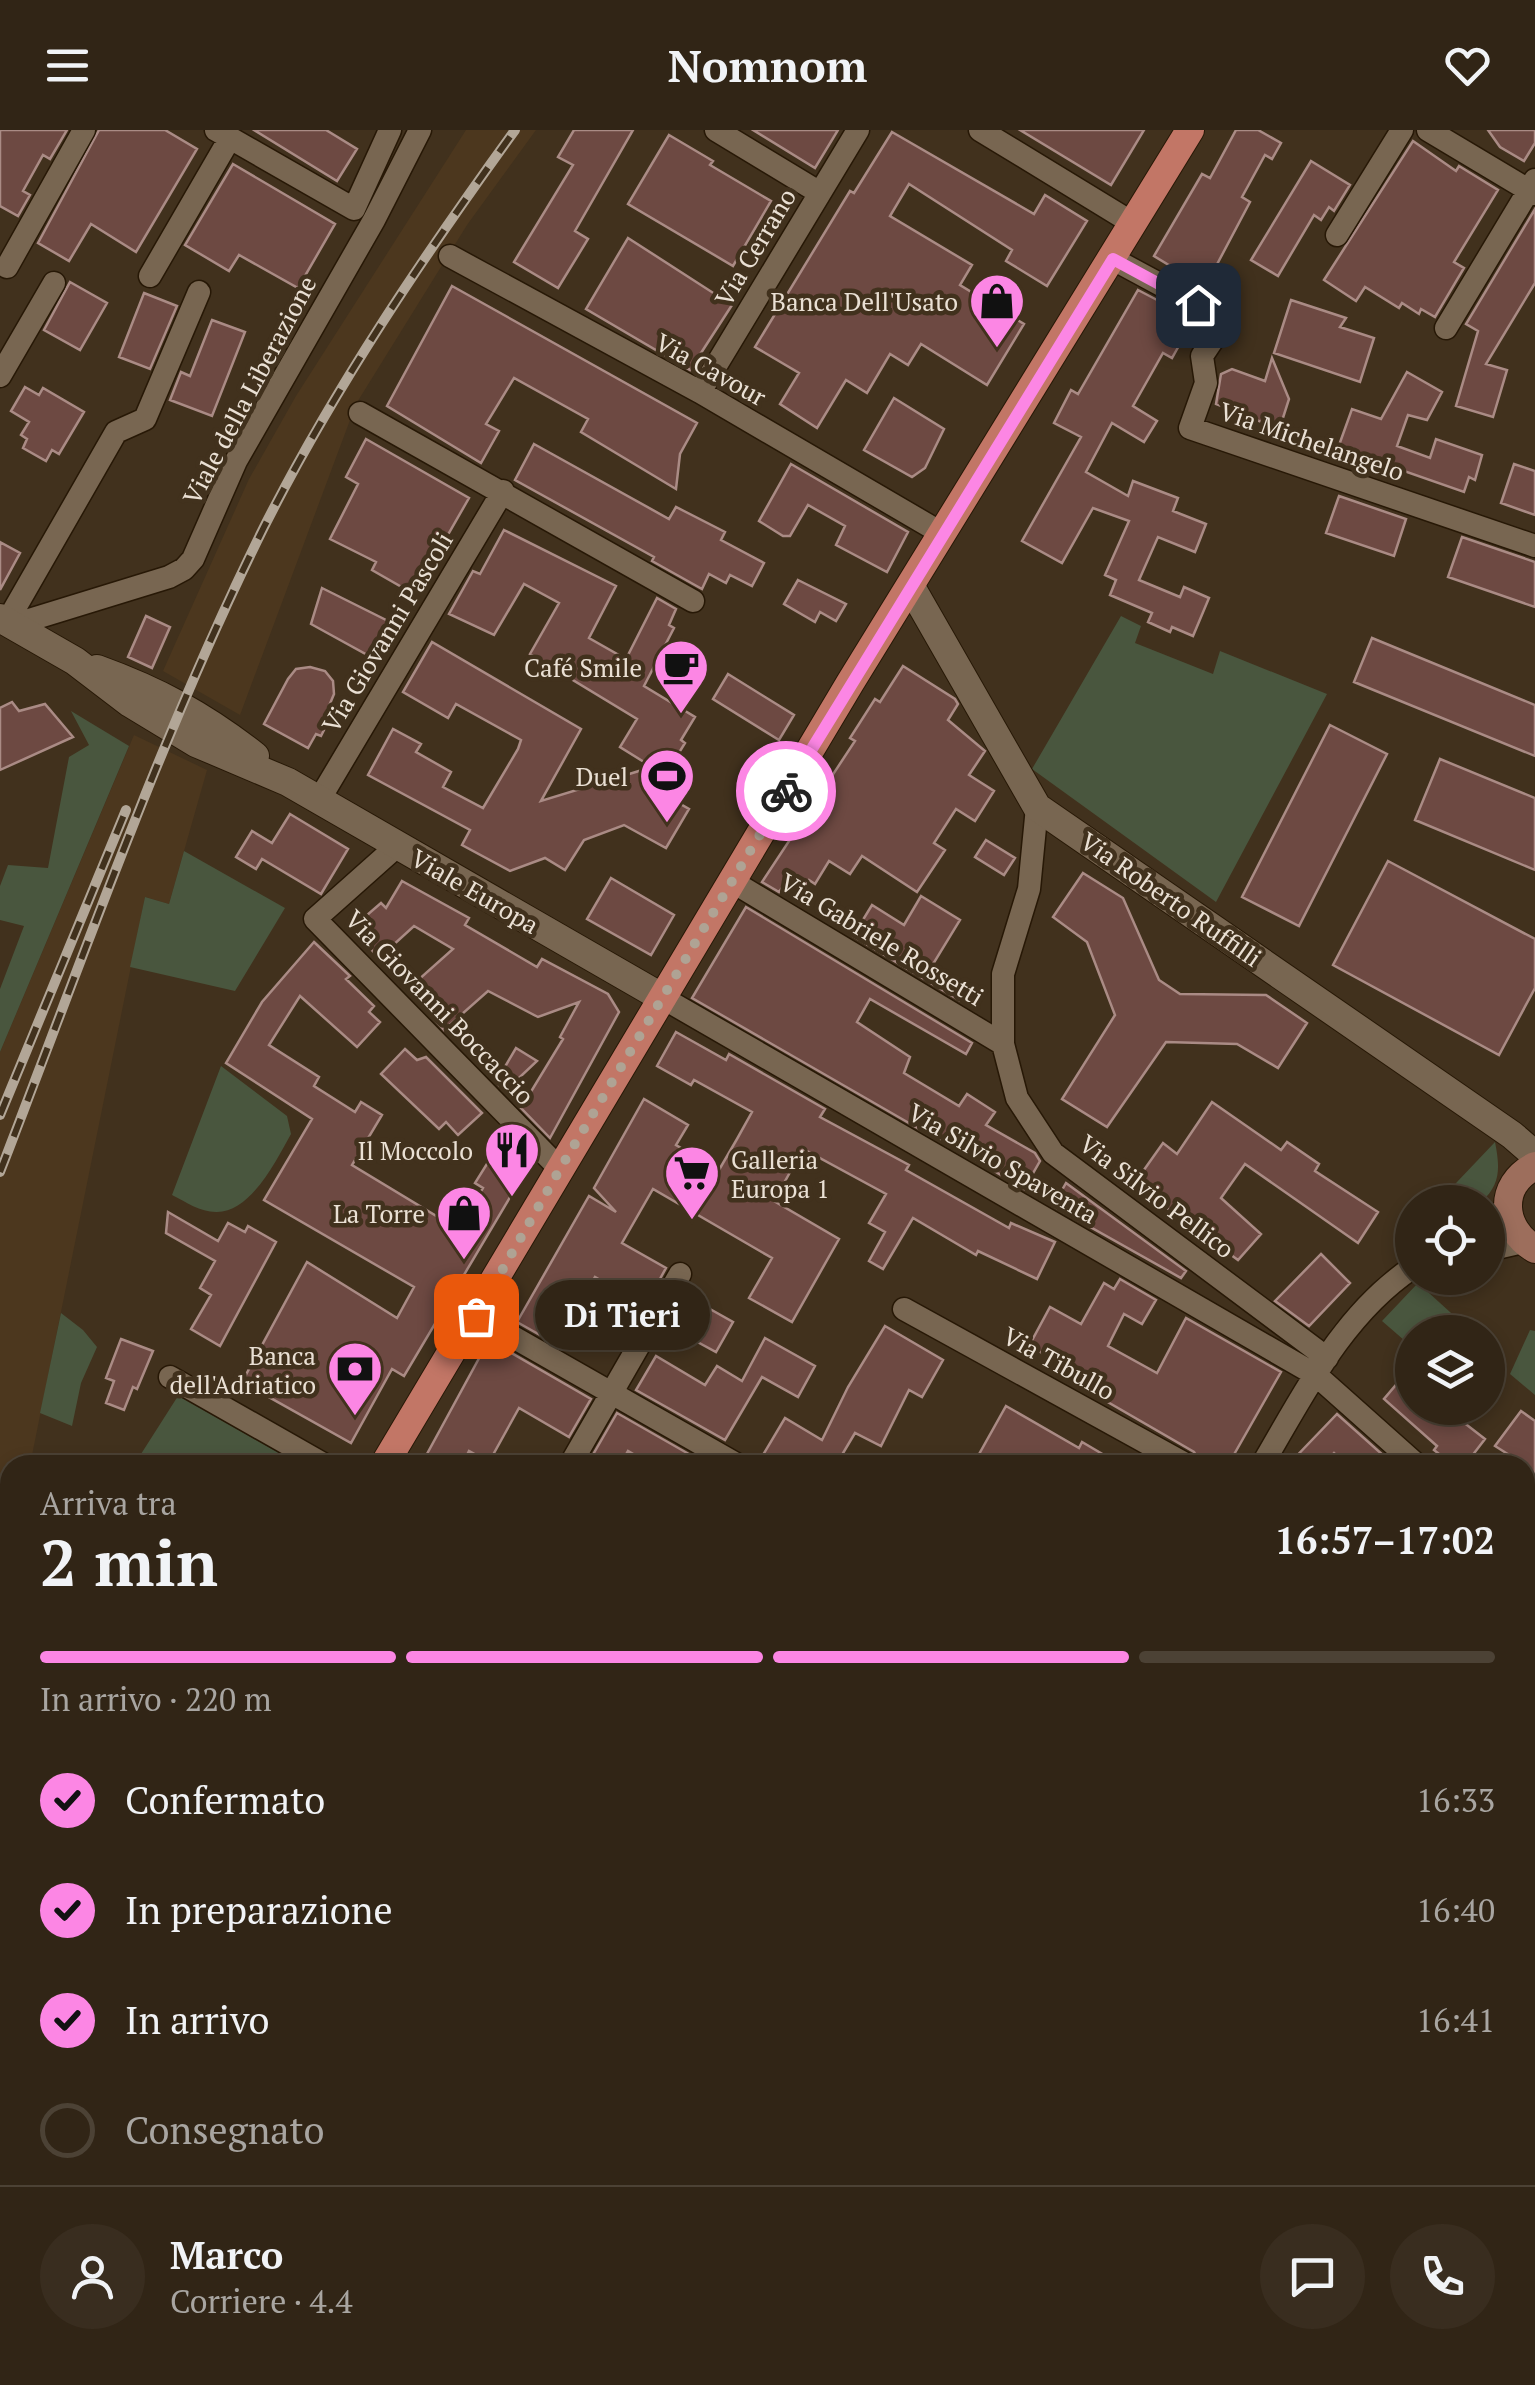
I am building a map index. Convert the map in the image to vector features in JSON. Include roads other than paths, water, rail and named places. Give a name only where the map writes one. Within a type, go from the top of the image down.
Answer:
[{"type":"main road","points":[[390,1455],[1190,130]]},
{"type":"main road","points":[[1505,1200],[1516,1180],[1532,1164]]},
{"type":"main road","points":[[1505,1218],[1529,1245]]},
{"type":"street","points":[[7,267],[84,130]]},
{"type":"street","points":[[150,276],[223,134],[354,209],[390,130]]},
{"type":"street","name":"Viale della Liberazione","points":[[7,622],[169,577],[184,569],[236,461],[374,220],[420,130]]},
{"type":"street","points":[[716,130],[820,193]]},
{"type":"street","name":"Via Cerrano","points":[[700,392],[858,130]]},
{"type":"street","points":[[980,130],[1134,224]]},
{"type":"street","points":[[1337,235],[1402,130]]},
{"type":"street","points":[[1428,130],[1533,188],[1446,328]]},
{"type":"street","name":"Via Cavour","points":[[450,256],[700,392],[943,534]]},
{"type":"street","name":"Via Michelangelo","points":[[1113,259],[1226,320],[1202,356],[1206,383],[1190,428],[1535,546]]},
{"type":"street","points":[[0,376],[54,283]]},
{"type":"street","points":[[7,622],[116,432],[145,419],[200,292]]},
{"type":"street","points":[[360,412],[693,600]]},
{"type":"street","name":"Via Giovanni Pascoli","points":[[318,800],[503,491]]},
{"type":"street","name":"Via Roberto Ruffilli","points":[[911,588],[1038,807],[1512,1135],[1532,1164]]},
{"type":"street","name":"Viale Europa","points":[[7,622],[75,661],[148,687],[212,722],[288,782],[663,998]]},
{"type":"street","name":"Via Silvio Pellico","points":[[1038,807],[1029,889],[1003,974],[1003,1044],[1017,1098],[1053,1153],[1322,1366]]},
{"type":"street","name":"Via Giovanni Boccaccio","points":[[397,846],[315,919],[560,1169]]},
{"type":"street","name":"Via Gabriele Rossetti","points":[[733,882],[1003,1044]]},
{"type":"street","name":"Via Silvio Spaventa","points":[[663,998],[1322,1366]]},
{"type":"street","points":[[576,1455],[680,1274]]},
{"type":"street","points":[[1268,1455],[1322,1366],[1368,1305],[1395,1282]]},
{"type":"street","name":"Via Tibullo","points":[[904,1308],[1169,1455]]},
{"type":"street","points":[[476,1316],[721,1455]]},
{"type":"street","points":[[1322,1366],[1407,1455]]},
{"type":"street","points":[[170,1377],[307,1455]]},
{"type":"railway","points":[[0,1172],[157,765],[264,527],[320,424],[382,324],[515,130]]},
{"type":"railway","points":[[0,1115],[126,810]]},
{"type":"place","name":"Banca Dell'Usato","points":[[997,350]]},
{"type":"place","name":"Café Smile","points":[[681,716]]},
{"type":"place","name":"Duel","points":[[667,825]]},
{"type":"place","name":"Il Moccolo","points":[[512,1199]]},
{"type":"place","name":"Galleria Europa 1","points":[[692,1222]]},
{"type":"place","name":"La Torre","points":[[464,1262]]},
{"type":"place","name":"Di Tieri","points":[[476,1316]]},
{"type":"place","name":"Banca dell'Adriatico","points":[[355,1418]]}]
